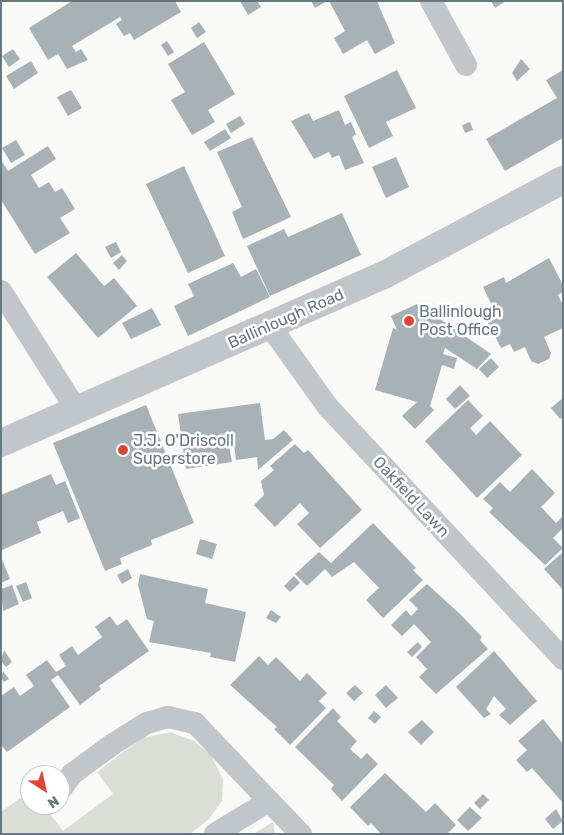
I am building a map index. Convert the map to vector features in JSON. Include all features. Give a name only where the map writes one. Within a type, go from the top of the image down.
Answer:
[{"type":"street","points":[[431,1],[466,65]]},
{"type":"street","name":"Ballinlough Road","points":[[1,443],[76,408],[270,326],[439,248],[563,180]]},
{"type":"street","points":[[1,291],[76,408]]},
{"type":"street","name":"Oakfield Lawn","points":[[270,326],[328,407],[563,659]]},
{"type":"street","points":[[70,777],[113,744],[147,722],[168,717],[185,719],[199,727],[301,834]]},
{"type":"street","points":[[215,834],[269,800]]},
{"type":"shaded area","points":[[170,732],[194,741],[211,755],[223,779],[222,801],[209,819],[190,834],[1,834],[1,812],[20,798],[20,815],[51,815],[63,831],[113,794],[97,772],[142,738]]},
{"type":"shaded area","points":[[273,822],[275,834],[253,834]]},
{"type":"building","points":[[72,1],[175,1],[181,12],[134,40],[130,33],[124,36],[116,24],[122,20],[120,17],[72,46],[76,52],[81,49],[88,60],[67,69],[58,54],[48,60],[29,28]]},
{"type":"building","points":[[240,1],[257,1],[261,7],[248,15]]},
{"type":"building","points":[[311,1],[327,1],[315,8]]},
{"type":"building","points":[[329,1],[377,1],[395,43],[375,54],[367,40],[343,54],[334,38],[345,31]]},
{"type":"building","points":[[491,1],[506,1],[495,8]]},
{"type":"building","points":[[199,22],[206,32],[197,38],[191,28]]},
{"type":"building","points":[[167,41],[174,52],[168,56],[161,45]]},
{"type":"building","points":[[204,42],[235,94],[208,110],[215,122],[192,135],[171,100],[185,92],[168,64]]},
{"type":"building","points":[[13,49],[20,59],[9,67],[2,56]]},
{"type":"building","points":[[521,59],[530,69],[517,81],[512,73]]},
{"type":"building","points":[[31,61],[38,73],[14,89],[6,76]]},
{"type":"building","points":[[397,70],[416,108],[386,122],[393,136],[369,148],[344,96]]},
{"type":"building","points":[[563,70],[563,138],[505,171],[486,139],[557,98],[546,80]]},
{"type":"building","points":[[71,90],[82,108],[68,116],[57,97]]},
{"type":"building","points":[[339,110],[345,125],[351,122],[356,134],[352,137],[364,163],[345,170],[339,155],[332,158],[329,152],[314,159],[291,121],[309,113],[313,121]]},
{"type":"building","points":[[240,116],[245,124],[231,133],[226,124]]},
{"type":"building","points":[[470,122],[473,130],[465,133],[462,125]]},
{"type":"building","points":[[225,129],[231,138],[210,151],[204,142]]},
{"type":"building","points":[[252,137],[291,217],[243,239],[232,212],[242,207],[217,152]]},
{"type":"building","points":[[16,140],[25,155],[11,163],[2,148]]},
{"type":"building","points":[[48,146],[56,159],[31,175],[39,188],[49,182],[55,192],[62,188],[75,209],[60,218],[70,233],[35,254],[1,200],[1,160],[8,171]]},
{"type":"building","points":[[396,157],[409,187],[386,198],[372,167]]},
{"type":"building","points":[[184,166],[225,256],[188,273],[146,184]]},
{"type":"building","points":[[342,213],[361,255],[270,296],[247,246],[284,229],[288,237]]},
{"type":"building","points":[[116,242],[121,252],[111,258],[105,247]]},
{"type":"building","points":[[76,253],[104,286],[114,278],[137,306],[98,338],[47,277]]},
{"type":"building","points":[[122,255],[127,261],[119,270],[113,263]]},
{"type":"building","points":[[549,258],[563,285],[563,292],[558,295],[563,305],[563,328],[544,337],[551,353],[549,359],[538,364],[531,361],[525,347],[514,352],[510,344],[501,348],[487,321],[497,316],[483,287],[504,277],[506,283]]},
{"type":"building","points":[[233,263],[241,277],[256,269],[270,297],[188,336],[174,306],[194,296],[188,284]]},
{"type":"building","points":[[417,304],[423,318],[434,315],[491,354],[477,369],[445,348],[443,354],[457,358],[454,369],[442,365],[430,406],[434,410],[415,429],[402,416],[417,402],[375,390],[393,328],[397,330],[391,316]]},
{"type":"building","points":[[152,308],[161,325],[131,339],[122,323]]},
{"type":"building","points":[[491,358],[499,367],[487,378],[479,369]]},
{"type":"building","points":[[460,385],[470,396],[455,409],[446,399]]},
{"type":"building","points":[[563,398],[563,417],[560,419],[551,408]]},
{"type":"building","points":[[468,400],[483,416],[470,428],[476,435],[490,421],[522,455],[477,498],[425,441]]},
{"type":"building","points":[[260,403],[265,440],[273,439],[284,430],[293,440],[258,470],[257,457],[236,460],[234,445],[229,446],[232,462],[186,469],[178,414]]},
{"type":"building","points":[[146,405],[194,523],[151,540],[152,545],[120,558],[122,564],[105,571],[53,443]]},
{"type":"building","points":[[295,444],[304,453],[308,450],[362,510],[320,548],[297,524],[309,513],[300,503],[275,527],[254,505],[264,495],[261,481],[274,470],[270,466]]},
{"type":"building","points":[[532,469],[555,493],[541,507],[556,523],[563,516],[563,528],[553,538],[563,548],[545,565],[489,512],[493,508],[483,499],[500,482],[510,492]]},
{"type":"building","points":[[51,474],[56,485],[65,481],[80,518],[68,523],[63,511],[37,522],[41,533],[2,550],[1,495]]},
{"type":"building","points":[[373,523],[416,568],[413,570],[423,580],[383,618],[366,600],[379,588],[354,562],[332,577],[325,569],[307,586],[295,574],[319,552],[331,563]]},
{"type":"building","points":[[200,539],[217,544],[212,559],[196,554]]},
{"type":"building","points":[[563,552],[563,590],[544,569]]},
{"type":"building","points":[[1,557],[10,579],[1,583]]},
{"type":"building","points":[[128,569],[132,578],[122,584],[117,575]]},
{"type":"building","points":[[140,574],[208,589],[205,603],[246,612],[235,662],[210,657],[211,653],[149,642],[154,621],[147,619],[138,585]]},
{"type":"building","points":[[294,576],[300,583],[290,592],[284,586]]},
{"type":"building","points":[[26,582],[32,598],[23,602],[16,586]]},
{"type":"building","points":[[427,584],[482,637],[480,640],[488,649],[436,694],[419,677],[427,669],[416,657],[431,642],[414,624],[402,636],[391,625],[406,610],[411,616],[418,609],[409,600]]},
{"type":"building","points":[[12,585],[19,604],[3,611],[1,589]]},
{"type":"building","points":[[271,610],[281,617],[276,623],[266,618]]},
{"type":"building","points":[[110,616],[117,626],[127,619],[149,651],[99,686],[101,689],[80,705],[58,675],[51,680],[70,707],[7,752],[1,745],[1,696],[14,687],[20,696],[34,686],[26,675],[47,660],[56,672],[66,666],[59,655],[72,646],[78,655],[89,647],[102,637],[95,627]]},
{"type":"building","points":[[418,642],[422,647],[412,657],[407,652]]},
{"type":"building","points":[[4,650],[12,662],[6,667],[1,661]]},
{"type":"building","points":[[494,651],[537,701],[510,725],[499,715],[506,709],[494,696],[486,709],[491,714],[484,718],[456,687]]},
{"type":"building","points":[[259,656],[268,665],[276,657],[300,681],[307,673],[327,693],[319,701],[326,708],[290,745],[274,729],[277,727],[230,685]]},
{"type":"building","points":[[3,671],[9,679],[4,682],[1,678]]},
{"type":"building","points":[[355,685],[363,693],[354,701],[346,693]]},
{"type":"building","points":[[386,685],[398,698],[386,708],[375,695]]},
{"type":"building","points":[[333,708],[341,717],[337,721],[357,741],[350,749],[361,759],[367,753],[378,764],[342,801],[331,789],[334,785],[295,747]]},
{"type":"building","points":[[374,711],[381,717],[375,724],[368,718]]},
{"type":"building","points":[[543,719],[563,744],[563,803],[532,768],[527,772],[516,760],[527,750],[518,741]]},
{"type":"building","points":[[422,720],[434,732],[421,745],[408,732]]},
{"type":"building","points":[[385,773],[426,812],[435,803],[456,825],[447,834],[381,834],[371,823],[368,826],[350,807]]},
{"type":"building","points":[[483,794],[489,800],[480,809],[474,803]]},
{"type":"building","points":[[470,807],[482,818],[468,831],[457,820]]},
{"type":"building","points":[[556,809],[563,821],[553,829],[545,819]]},
{"type":"place","name":"Ballinlough Post Office","points":[[409,321]]},
{"type":"place","name":"J.J. O'Driscoll Superstore","points":[[123,450]]}]
